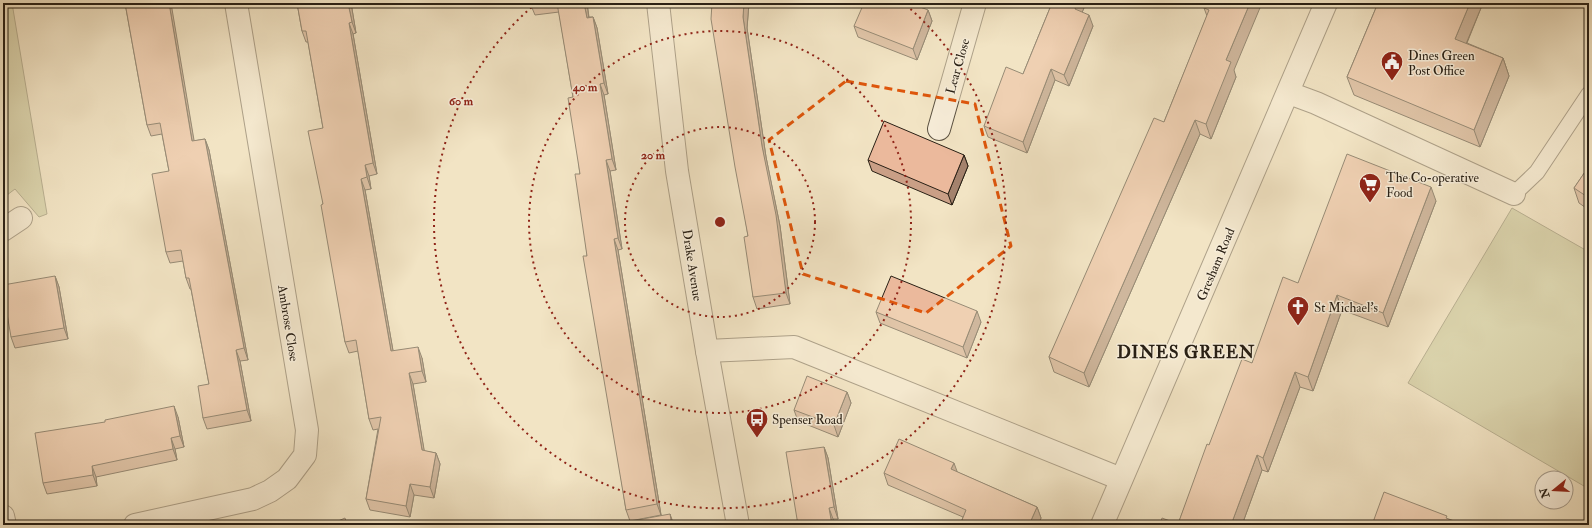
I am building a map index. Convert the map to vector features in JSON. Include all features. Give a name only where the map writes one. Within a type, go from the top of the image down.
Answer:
[{"type":"street","name":"Ambrose Close","points":[[135,525],[253,499],[270,491],[287,479],[305,455],[307,430],[236,3]]},
{"type":"street","name":"Drake Avenue","points":[[658,3],[677,171],[738,525]]},
{"type":"street","name":"Lear Close","points":[[939,129],[975,3]]},
{"type":"street","name":"Gresham Road","points":[[1102,525],[1289,93],[1326,3]]},
{"type":"street","points":[[1289,93],[1316,103],[1514,194]]},
{"type":"street","points":[[3,230],[21,218]]},
{"type":"street","points":[[707,351],[794,347],[1122,479]]},
{"type":"street","points":[[3,516],[4,525]]},
{"type":"lane","points":[[1514,194],[1538,172],[1589,94]]},
{"type":"highlighted area","points":[[846,81],[975,104],[1011,246],[926,313],[803,274],[769,140]]},
{"type":"green space","points":[[3,3],[12,3],[47,214],[39,217],[15,189],[3,198]]},
{"type":"green space","points":[[1512,208],[1589,252],[1589,489],[1574,480],[1574,470],[1557,470],[1408,383]]},
{"type":"building","points":[[125,3],[169,3],[192,141],[205,139],[244,348],[236,350],[247,410],[203,418],[198,386],[209,384],[189,278],[186,278],[181,250],[166,252],[152,174],[169,171],[160,123],[147,125]]},
{"type":"building","points":[[297,3],[348,3],[352,22],[349,23],[373,163],[365,165],[367,177],[361,179],[391,351],[418,347],[422,371],[409,373],[422,450],[436,453],[430,487],[410,484],[406,506],[366,499],[381,417],[369,419],[356,340],[345,342],[321,205],[323,204],[308,131],[323,128],[306,31],[302,31]]},
{"type":"building","points":[[557,3],[584,3],[587,18],[593,17],[604,83],[600,84],[612,159],[606,160],[618,238],[614,239],[657,504],[626,510],[583,256],[587,256],[575,174],[580,174],[568,98],[573,97]]},
{"type":"building","points":[[712,3],[744,3],[743,17],[762,146],[776,215],[786,293],[753,297],[744,237],[748,236],[735,167],[711,19]]},
{"type":"building","points":[[864,3],[910,3],[928,10],[913,49],[854,26]]},
{"type":"building","points":[[1052,3],[1077,3],[1075,9],[1089,15],[1064,75],[1051,69],[1023,142],[984,126],[1006,67],[1023,74]]},
{"type":"building","points":[[1206,3],[1250,3],[1226,60],[1231,62],[1206,124],[1195,120],[1084,373],[1049,357],[1154,118],[1164,122],[1209,10],[1204,8]]},
{"type":"building","points":[[1378,3],[1470,3],[1455,39],[1503,58],[1474,130],[1347,77]]},
{"type":"building","points":[[884,121],[964,155],[948,194],[868,160]]},
{"type":"building","points":[[1347,154],[1431,187],[1383,313],[1337,295],[1308,377],[1295,372],[1263,458],[1257,455],[1231,525],[1160,525],[1162,518],[1178,524],[1207,444],[1209,445],[1242,359],[1252,363],[1283,277],[1298,283]]},
{"type":"building","points":[[1589,166],[1589,198],[1574,188]]},
{"type":"building","points":[[55,276],[64,328],[11,337],[3,285]]},
{"type":"building","points":[[891,276],[977,311],[963,347],[876,312]]},
{"type":"building","points":[[807,376],[847,392],[834,425],[794,410]]},
{"type":"building","points":[[174,406],[180,436],[171,438],[173,449],[92,466],[93,475],[43,483],[35,433],[105,422],[105,420]]},
{"type":"building","points":[[899,439],[954,463],[951,469],[1037,507],[1029,525],[974,525],[962,520],[966,510],[884,473]]},
{"type":"building","points":[[824,447],[834,507],[829,508],[832,525],[798,525],[786,452]]},
{"type":"building","points":[[1384,492],[1447,516],[1446,518],[1465,525],[1372,525]]},
{"type":"building","points":[[670,514],[672,525],[638,525],[637,520]]},
{"type":"building","points":[[345,518],[347,525],[329,525]]},
{"type":"place","name":"Dines Green Post Office","points":[[1392,82]]},
{"type":"place","name":"The Co-operative Food","points":[[1370,204]]},
{"type":"place","name":"St Michael's","points":[[1298,326]]},
{"type":"place","name":"Spenser Road","points":[[757,438]]},
{"type":"district","name":"DINES GREEN","points":[[1186,352]]}]
